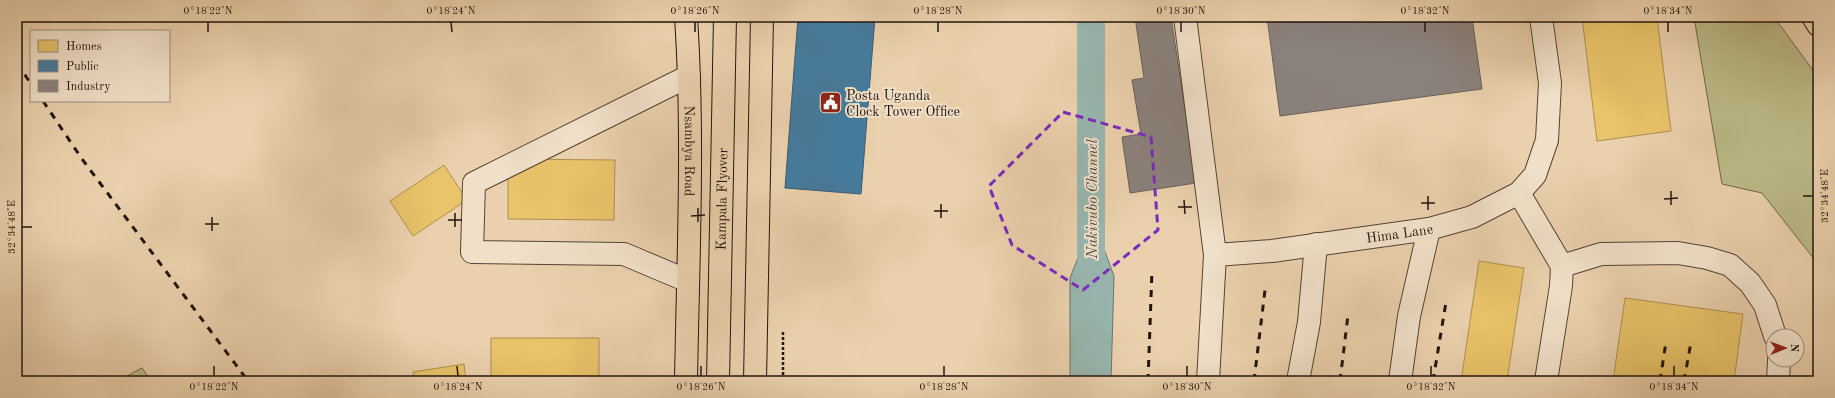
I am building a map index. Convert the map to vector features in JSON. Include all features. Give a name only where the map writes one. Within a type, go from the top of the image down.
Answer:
[{"type":"main road","name":"Nsambya Road","points":[[686,17],[690,76],[686,381]]},
{"type":"main road","name":"Kampala Flyover","points":[[718,381],[724,17]]},
{"type":"main road","points":[[755,381],[762,17]]},
{"type":"main road","points":[[1813,17],[1818,25]]},
{"type":"lane","points":[[1185,17],[1215,255],[1208,381]]},
{"type":"lane","name":"Hima Lane","points":[[1215,255],[1272,251],[1429,229],[1472,217],[1519,193],[1535,175],[1547,140],[1550,83],[1541,17]]},
{"type":"lane","points":[[688,281],[624,254],[472,252],[474,183],[690,76]]},
{"type":"lane","points":[[1519,193],[1562,266],[1562,286],[1546,381]]},
{"type":"lane","points":[[1400,381],[1409,316],[1429,229]]},
{"type":"lane","points":[[1298,381],[1309,322],[1316,244]]},
{"type":"lane","points":[[1562,266],[1601,254],[1678,253],[1730,265],[1750,283],[1766,305],[1773,328]]},
{"type":"lane","points":[[1778,381],[1779,368]]},
{"type":"highlighted area","points":[[1063,112],[1151,137],[1158,230],[1083,290],[1012,245],[989,186]]},
{"type":"shaded area","points":[[1694,17],[1774,17],[1818,77],[1818,264],[1762,193],[1722,184]]},
{"type":"shaded area","points":[[142,368],[151,381],[118,381]]},
{"type":"water","points":[[1093,220],[1114,276],[1111,381],[1070,381],[1070,278]]},
{"type":"building: Homes","points":[[1582,17],[1657,17],[1671,131],[1597,141]]},
{"type":"building: Homes","points":[[508,159],[615,160],[614,220],[508,219]]},
{"type":"building: Homes","points":[[444,165],[467,200],[413,236],[390,201]]},
{"type":"building: Homes","points":[[1479,261],[1524,268],[1507,381],[1461,381]]},
{"type":"building: Homes","points":[[1625,298],[1743,314],[1734,381],[1613,381]]},
{"type":"building: Homes","points":[[491,338],[599,338],[599,381],[491,381]]},
{"type":"building: Homes","points":[[464,364],[466,381],[414,381],[413,372]]},
{"type":"building: Public","name":"Posta Uganda Clock Tower Office","points":[[798,17],[875,17],[861,194],[785,188]]},
{"type":"building: Industry","points":[[1135,17],[1171,17],[1196,183],[1130,193],[1122,137],[1141,134],[1132,80],[1144,78]]},
{"type":"building: Industry","points":[[1267,17],[1472,17],[1482,89],[1280,116]]},
{"type":"waterway","name":"Nakivubo Channel","points":[[1091,17],[1091,258]]},
{"type":"railway","points":[[17,63],[30,82]]},
{"type":"railway","points":[[44,102],[82,159],[248,381]]},
{"type":"railway","points":[[1148,381],[1152,270]]},
{"type":"railway","points":[[1254,381],[1265,290]]},
{"type":"railway","points":[[1433,381],[1446,302]]},
{"type":"railway","points":[[1340,381],[1348,315]]},
{"type":"railway","points":[[1660,381],[1666,342]]},
{"type":"railway","points":[[1684,381],[1691,342]]},
{"type":"place","name":"Posta Uganda Clock Tower Office","points":[[830,103]]}]
